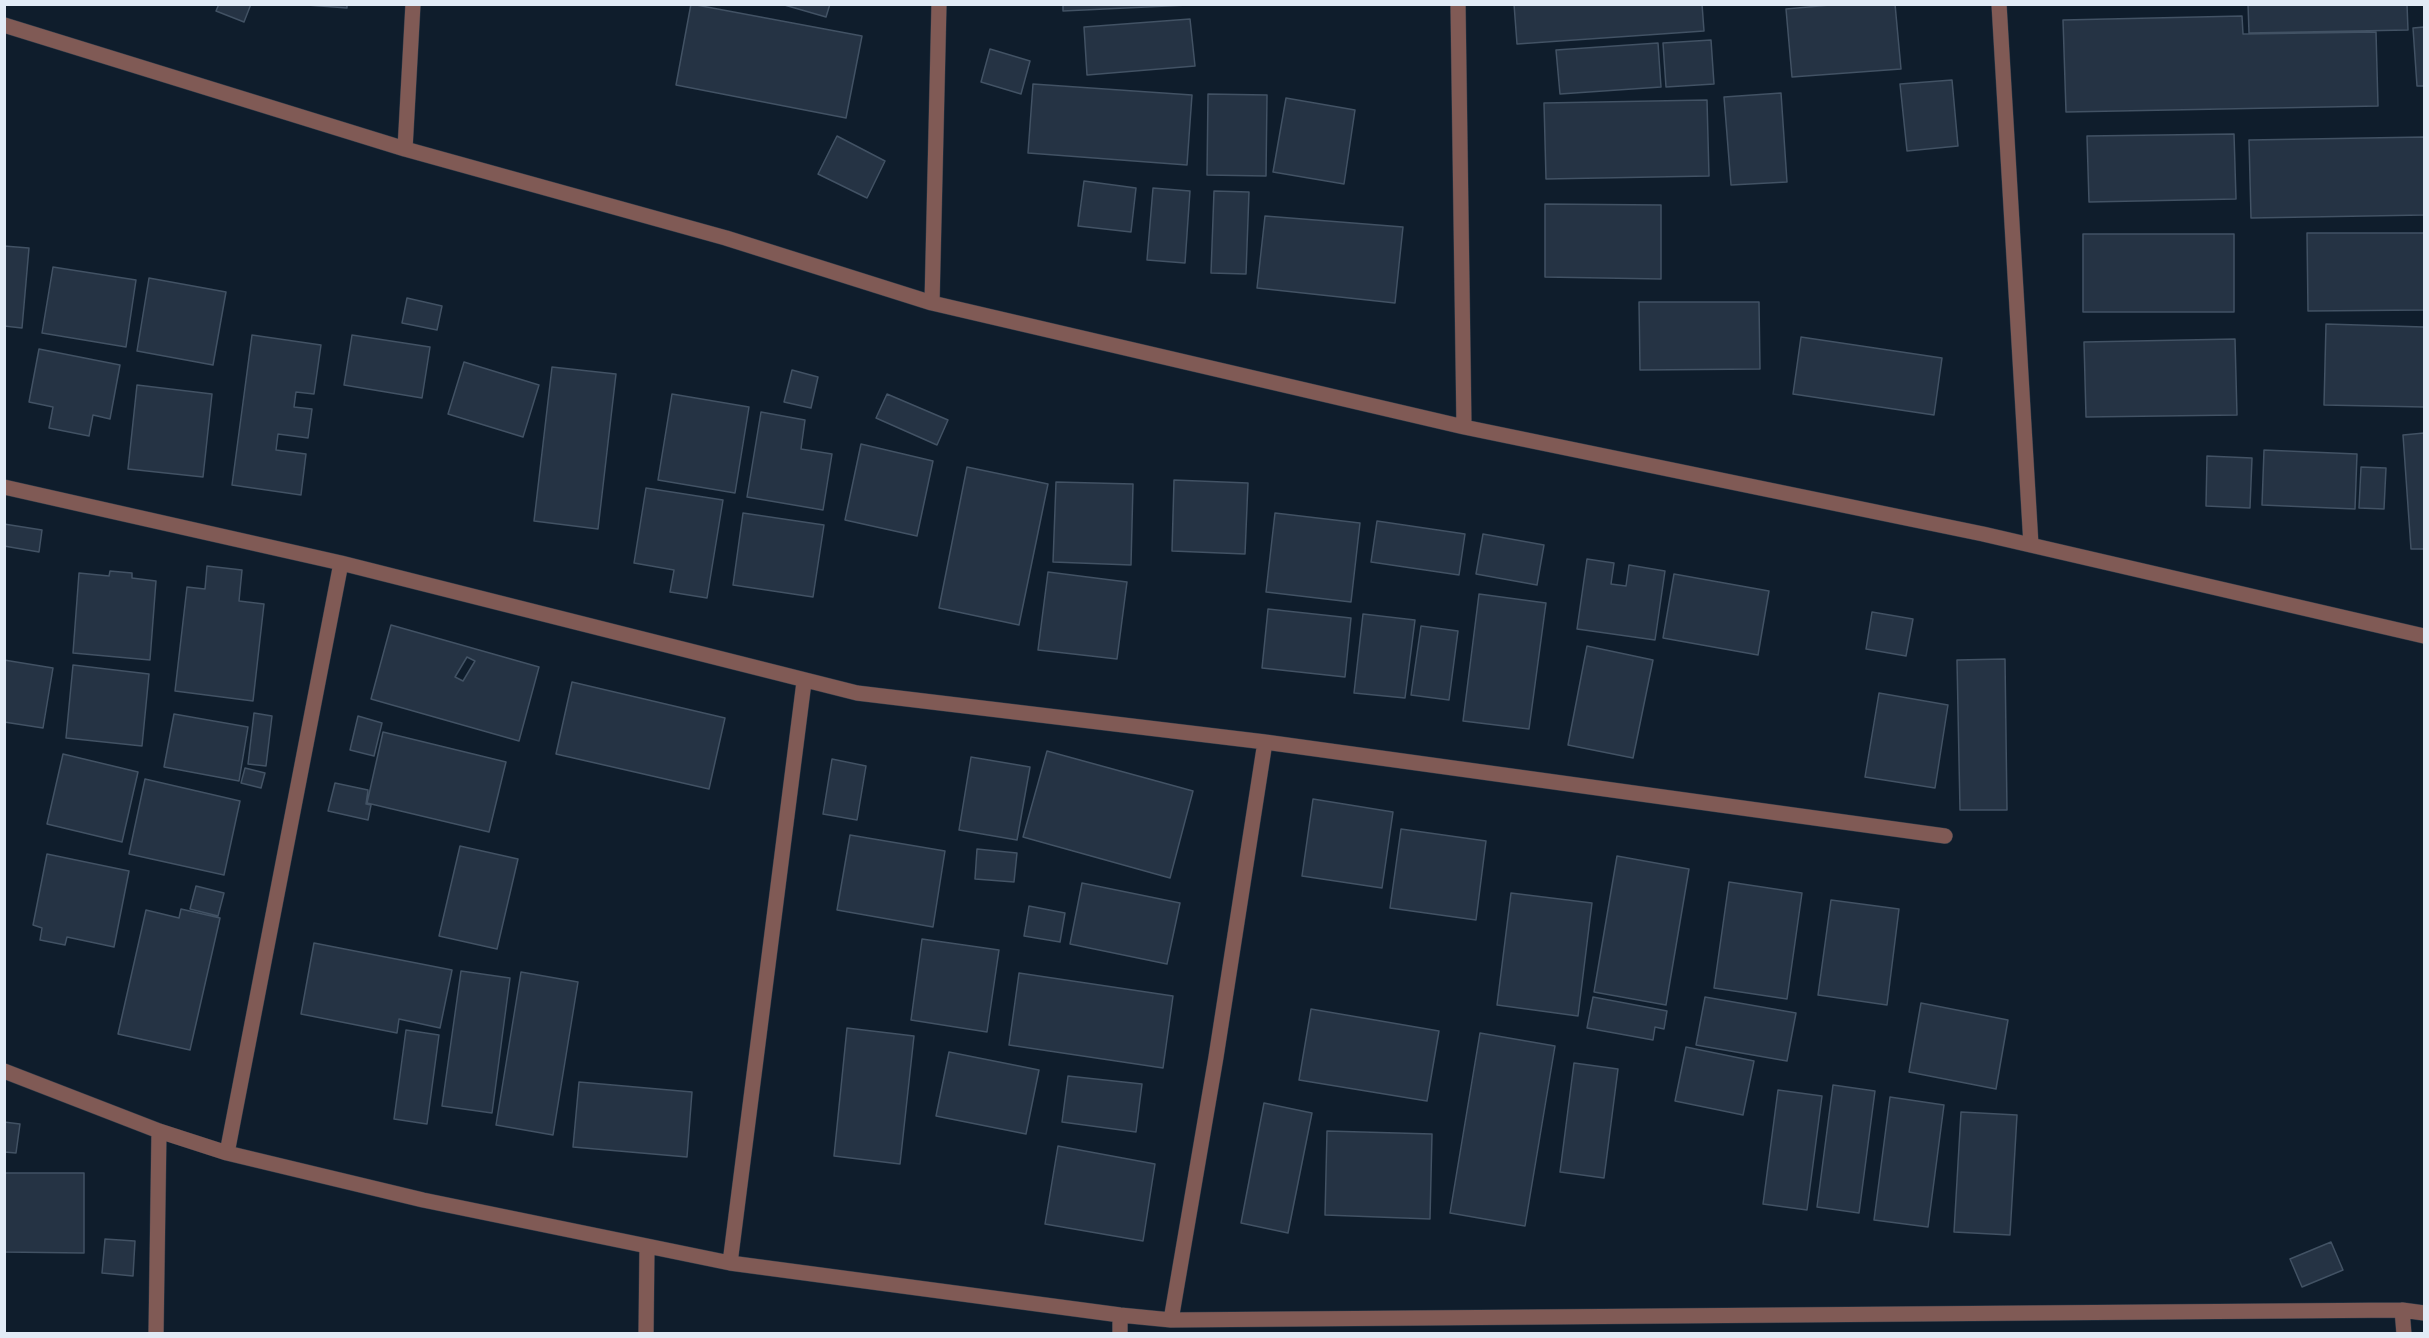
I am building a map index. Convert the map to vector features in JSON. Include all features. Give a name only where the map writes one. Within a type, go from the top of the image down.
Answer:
[{"type":"street","points":[[405,148],[413,4]]},
{"type":"street","points":[[932,303],[939,4]]},
{"type":"street","points":[[1458,4],[1464,427]]},
{"type":"street","points":[[1999,4],[2031,545]]},
{"type":"street","points":[[4,25],[405,148],[726,238],[932,303],[1464,427],[2031,545],[2424,636]]},
{"type":"street","points":[[4,488],[342,563],[804,682],[856,693],[1265,742],[1945,836]]},
{"type":"street","points":[[226,1153],[342,563]]},
{"type":"street","points":[[730,1263],[804,682]]},
{"type":"street","points":[[1171,1320],[1216,1057],[1265,742]]},
{"type":"street","points":[[4,1071],[159,1131],[226,1153],[423,1200],[730,1263],[1120,1315],[1171,1320],[2403,1310],[2424,1313]]},
{"type":"street","points":[[156,1334],[159,1131]]},
{"type":"street","points":[[646,1334],[647,1247]]},
{"type":"street","points":[[2403,1310],[2404,1334]]},
{"type":"street","points":[[1120,1315],[1120,1334]]},
{"type":"building","points":[[219,4],[251,4],[244,22],[216,11]]},
{"type":"building","points":[[294,4],[347,4],[347,8]]},
{"type":"building","points":[[691,4],[862,36],[846,118],[676,85]]},
{"type":"building","points":[[781,4],[830,4],[826,17]]},
{"type":"building","points":[[1063,4],[1188,4],[1188,5],[1063,11]]},
{"type":"building","points":[[1514,4],[1702,4],[1704,31],[1517,44]]},
{"type":"building","points":[[1841,4],[1895,4],[1901,69],[1792,77],[1786,9]]},
{"type":"building","points":[[2248,4],[2407,4],[2408,30],[2249,33]]},
{"type":"building","points":[[2242,16],[2243,34],[2376,32],[2378,106],[2066,112],[2063,20]]},
{"type":"building","points":[[1190,19],[1195,66],[1087,75],[1084,27]]},
{"type":"building","points":[[2424,27],[2424,86],[2417,86],[2413,28]]},
{"type":"building","points":[[1711,40],[1714,84],[1666,87],[1663,43]]},
{"type":"building","points":[[1658,43],[1661,87],[1560,94],[1556,50]]},
{"type":"building","points":[[990,49],[1030,61],[1021,94],[981,82]]},
{"type":"building","points":[[1952,80],[1958,146],[1907,151],[1900,84]]},
{"type":"building","points":[[1033,84],[1192,95],[1187,165],[1028,153]]},
{"type":"building","points":[[1781,93],[1787,182],[1731,185],[1724,97]]},
{"type":"building","points":[[1208,94],[1267,95],[1266,176],[1207,175]]},
{"type":"building","points":[[1286,98],[1355,110],[1344,184],[1273,172]]},
{"type":"building","points":[[1707,100],[1709,176],[1546,179],[1544,103]]},
{"type":"building","points":[[2234,134],[2236,199],[2089,202],[2087,136]]},
{"type":"building","points":[[837,136],[885,161],[867,198],[818,174]]},
{"type":"building","points":[[2424,137],[2424,215],[2251,218],[2249,140]]},
{"type":"building","points":[[1084,181],[1136,188],[1131,232],[1078,226]]},
{"type":"building","points":[[1153,188],[1190,191],[1185,263],[1147,260]]},
{"type":"building","points":[[1214,191],[1249,192],[1246,274],[1211,273]]},
{"type":"building","points":[[1545,204],[1661,205],[1661,279],[1545,277]]},
{"type":"building","points":[[1265,216],[1403,227],[1395,303],[1257,288]]},
{"type":"building","points":[[2307,233],[2424,233],[2424,310],[2308,311]]},
{"type":"building","points":[[2083,234],[2234,234],[2234,312],[2083,312]]},
{"type":"building","points":[[4,246],[29,248],[22,328],[4,326]]},
{"type":"building","points":[[53,267],[136,280],[126,347],[42,333]]},
{"type":"building","points":[[149,278],[226,292],[213,365],[137,351]]},
{"type":"building","points":[[407,298],[442,306],[437,330],[402,323]]},
{"type":"building","points":[[1639,302],[1759,302],[1760,369],[1640,370]]},
{"type":"building","points":[[2326,324],[2424,327],[2424,407],[2324,405]]},
{"type":"building","points":[[252,335],[321,345],[314,394],[296,392],[294,407],[312,409],[308,438],[278,434],[276,450],[306,454],[301,495],[232,485]]},
{"type":"building","points":[[352,335],[430,347],[422,398],[344,385]]},
{"type":"building","points":[[1801,337],[1942,358],[1934,415],[1793,394]]},
{"type":"building","points":[[2235,339],[2237,415],[2086,417],[2084,342]]},
{"type":"building","points":[[39,349],[120,365],[110,419],[93,415],[89,436],[49,428],[53,407],[29,402]]},
{"type":"building","points":[[464,362],[539,385],[523,437],[448,414]]},
{"type":"building","points":[[552,367],[616,374],[598,529],[534,521]]},
{"type":"building","points":[[792,370],[818,377],[811,408],[784,402]]},
{"type":"building","points":[[137,385],[212,394],[203,477],[128,469]]},
{"type":"building","points":[[672,394],[749,407],[735,493],[658,480]]},
{"type":"building","points":[[887,394],[948,420],[937,445],[876,418]]},
{"type":"building","points":[[761,412],[805,420],[801,449],[832,454],[823,510],[747,497]]},
{"type":"building","points":[[2424,433],[2424,549],[2411,549],[2403,435]]},
{"type":"building","points":[[861,444],[933,461],[917,536],[845,520]]},
{"type":"building","points":[[2264,450],[2357,454],[2355,509],[2262,505]]},
{"type":"building","points":[[2207,456],[2252,458],[2250,508],[2206,506]]},
{"type":"building","points":[[967,467],[1048,484],[1019,625],[939,608]]},
{"type":"building","points":[[2361,467],[2386,468],[2384,509],[2359,508]]},
{"type":"building","points":[[1174,480],[1248,483],[1245,554],[1172,551]]},
{"type":"building","points":[[1056,482],[1133,484],[1131,565],[1053,562]]},
{"type":"building","points":[[646,488],[723,500],[707,598],[670,592],[674,570],[634,563]]},
{"type":"building","points":[[743,513],[824,525],[813,597],[733,585]]},
{"type":"building","points":[[1275,513],[1360,523],[1351,602],[1266,592]]},
{"type":"building","points":[[1377,521],[1465,534],[1459,575],[1371,562]]},
{"type":"building","points":[[4,524],[42,530],[39,552],[4,546]]},
{"type":"building","points":[[1483,534],[1544,545],[1537,585],[1476,574]]},
{"type":"building","points":[[1587,559],[1614,563],[1611,584],[1626,586],[1629,565],[1665,571],[1655,640],[1577,629]]},
{"type":"building","points":[[207,566],[242,570],[239,601],[264,604],[253,701],[175,691],[187,587],[205,589]]},
{"type":"building","points":[[110,571],[132,573],[132,578],[156,581],[150,660],[73,653],[79,573],[109,576]]},
{"type":"building","points":[[1048,572],[1127,582],[1117,659],[1038,650]]},
{"type":"building","points":[[1674,574],[1769,591],[1758,655],[1663,638]]},
{"type":"building","points":[[1479,594],[1546,603],[1529,729],[1463,721]]},
{"type":"building","points":[[1268,609],[1351,618],[1345,677],[1262,668]]},
{"type":"building","points":[[1872,612],[1913,619],[1906,656],[1866,649]]},
{"type":"building","points":[[1363,614],[1415,620],[1405,698],[1354,693]]},
{"type":"building","points":[[391,625],[539,667],[519,741],[371,699]],"holes":[[[467,657],[475,661],[463,681],[455,677]]]},
{"type":"building","points":[[1421,626],[1458,631],[1449,700],[1411,695]]},
{"type":"building","points":[[1587,646],[1653,660],[1633,758],[1568,745]]},
{"type":"building","points":[[2005,659],[2007,810],[1960,810],[1957,660]]},
{"type":"building","points":[[4,660],[53,668],[43,728],[4,722]]},
{"type":"building","points":[[73,665],[149,674],[142,746],[66,738]]},
{"type":"building","points":[[572,682],[725,718],[709,789],[556,754]]},
{"type":"building","points":[[1879,693],[1948,705],[1935,788],[1865,777]]},
{"type":"building","points":[[254,713],[272,716],[266,766],[248,764]]},
{"type":"building","points":[[174,714],[248,727],[239,781],[164,767]]},
{"type":"building","points":[[358,716],[382,723],[374,756],[350,750]]},
{"type":"building","points":[[383,732],[506,762],[489,832],[367,803]]},
{"type":"building","points":[[1047,751],[1193,791],[1170,878],[1023,837]]},
{"type":"building","points":[[63,754],[138,772],[122,842],[47,824]]},
{"type":"building","points":[[971,757],[1030,767],[1017,840],[959,830]]},
{"type":"building","points":[[832,759],[866,766],[857,820],[823,814]]},
{"type":"building","points":[[245,768],[265,773],[261,788],[241,783]]},
{"type":"building","points":[[145,779],[240,801],[224,875],[129,854]]},
{"type":"building","points":[[335,783],[368,790],[366,804],[371,805],[368,820],[328,811]]},
{"type":"building","points":[[1313,799],[1393,812],[1382,888],[1302,876]]},
{"type":"building","points":[[1401,829],[1486,841],[1476,920],[1390,908]]},
{"type":"building","points":[[850,835],[945,851],[933,927],[837,910]]},
{"type":"building","points":[[460,846],[518,859],[497,949],[439,936]]},
{"type":"building","points":[[977,849],[1017,853],[1014,882],[975,879]]},
{"type":"building","points":[[47,854],[129,871],[114,947],[67,937],[65,945],[40,940],[42,928],[33,925]]},
{"type":"building","points":[[1617,856],[1689,869],[1666,1005],[1594,992]]},
{"type":"building","points":[[1729,882],[1802,893],[1787,999],[1714,988]]},
{"type":"building","points":[[1082,883],[1180,903],[1167,964],[1070,944]]},
{"type":"building","points":[[196,886],[224,893],[218,916],[190,909]]},
{"type":"building","points":[[1511,893],[1592,903],[1578,1016],[1497,1005]]},
{"type":"building","points":[[1831,900],[1899,909],[1887,1005],[1818,995]]},
{"type":"building","points":[[1029,906],[1065,913],[1060,942],[1024,936]]},
{"type":"building","points":[[181,909],[220,918],[190,1050],[118,1034],[146,910],[179,918]]},
{"type":"building","points":[[922,939],[999,950],[987,1032],[911,1020]]},
{"type":"building","points":[[314,943],[452,970],[440,1028],[399,1019],[397,1033],[301,1014]]},
{"type":"building","points":[[461,971],[510,978],[492,1113],[442,1106]]},
{"type":"building","points":[[521,972],[578,982],[553,1135],[496,1125]]},
{"type":"building","points":[[1019,973],[1173,996],[1163,1068],[1009,1045]]},
{"type":"building","points":[[1593,997],[1667,1011],[1664,1029],[1655,1027],[1653,1040],[1587,1028]]},
{"type":"building","points":[[1705,997],[1796,1013],[1787,1061],[1696,1045]]},
{"type":"building","points":[[1921,1003],[2008,1020],[1996,1089],[1909,1072]]},
{"type":"building","points":[[1311,1009],[1439,1031],[1427,1101],[1299,1080]]},
{"type":"building","points":[[847,1028],[914,1036],[900,1164],[834,1156]]},
{"type":"building","points":[[406,1030],[439,1035],[427,1124],[394,1119]]},
{"type":"building","points":[[1480,1033],[1555,1046],[1525,1226],[1450,1213]]},
{"type":"building","points":[[1686,1047],[1754,1061],[1743,1115],[1675,1101]]},
{"type":"building","points":[[949,1052],[1039,1070],[1026,1134],[936,1116]]},
{"type":"building","points":[[1574,1063],[1618,1069],[1604,1178],[1560,1172]]},
{"type":"building","points":[[1068,1076],[1142,1084],[1136,1132],[1062,1122]]},
{"type":"building","points":[[579,1082],[692,1092],[687,1157],[573,1147]]},
{"type":"building","points":[[1833,1085],[1875,1091],[1859,1213],[1817,1207]]},
{"type":"building","points":[[1778,1090],[1822,1096],[1807,1210],[1763,1204]]},
{"type":"building","points":[[1890,1097],[1944,1105],[1928,1227],[1874,1220]]},
{"type":"building","points":[[1264,1103],[1312,1113],[1288,1233],[1241,1223]]},
{"type":"building","points":[[1961,1112],[2017,1115],[2010,1235],[1954,1232]]},
{"type":"building","points":[[4,1122],[20,1124],[16,1153],[4,1152]]},
{"type":"building","points":[[1327,1131],[1432,1134],[1430,1219],[1325,1215]]},
{"type":"building","points":[[1058,1146],[1155,1164],[1143,1241],[1045,1224]]},
{"type":"building","points":[[4,1173],[84,1173],[84,1253],[4,1252]]},
{"type":"building","points":[[105,1239],[135,1241],[133,1276],[102,1273]]},
{"type":"building","points":[[2331,1242],[2343,1270],[2302,1287],[2290,1259]]}]
